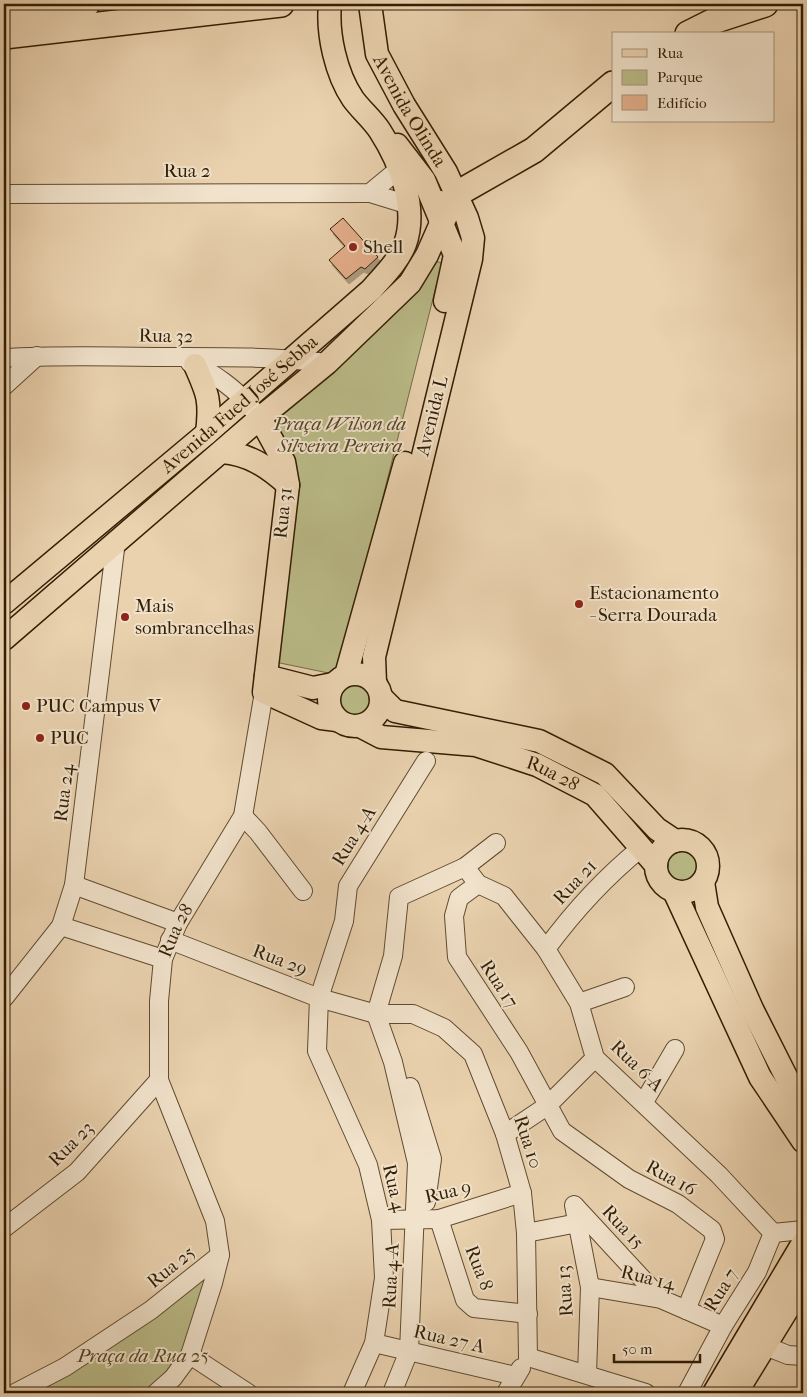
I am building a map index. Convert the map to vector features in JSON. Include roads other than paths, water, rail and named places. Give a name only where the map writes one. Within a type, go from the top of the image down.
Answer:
[{"type":"highway","points":[[4,13],[87,4]]},
{"type":"highway","points":[[4,36],[281,4]]},
{"type":"highway","points":[[692,32],[716,20],[765,4]]},
{"type":"highway","points":[[442,221],[455,195],[534,150],[612,85]]},
{"type":"main road","name":"Avenida Olinda","points":[[330,4],[329,17],[337,62],[352,98],[380,132],[399,170]]},
{"type":"main road","name":"Avenida Olinda","points":[[370,4],[377,54],[404,105],[436,156],[442,221]]},
{"type":"main road","points":[[380,132],[398,146],[424,180],[455,255]]},
{"type":"main road","name":"Avenida L","points":[[340,679],[415,456],[471,259],[473,238],[467,218],[436,156]]},
{"type":"main road","name":"Avenida Fued José Sebba","points":[[4,603],[245,400],[370,290],[393,265],[404,245],[409,228],[409,205],[399,170]]},
{"type":"main road","points":[[409,205],[442,221]]},
{"type":"main road","name":"Avenida Fued José Sebba","points":[[4,639],[116,541],[327,363],[410,283],[427,256],[442,221]]},
{"type":"main road","points":[[427,256],[438,250],[445,249],[455,255]]},
{"type":"main road","name":"Avenida L","points":[[378,690],[374,657],[455,255]]},
{"type":"main road","points":[[195,365],[209,397],[210,410],[207,433]]},
{"type":"main road","name":"Rua 31","points":[[260,418],[284,462],[288,485],[265,684]]},
{"type":"main road","points":[[222,452],[250,458],[269,468],[288,485]]},
{"type":"main road","points":[[265,684],[313,688],[340,679],[362,674],[378,690],[381,705],[374,719],[360,726],[344,724],[337,720],[332,714],[328,699],[340,679]]},
{"type":"main road","points":[[265,684],[321,718],[337,720]]},
{"type":"main road","name":"Rua 28","points":[[378,690],[394,711],[539,741],[605,774],[657,829],[675,841]]},
{"type":"main road","name":"Rua 28","points":[[360,726],[381,737],[476,745],[537,765],[595,795],[656,866]]},
{"type":"main road","points":[[674,891],[690,892],[703,882],[709,867],[704,851],[691,841],[675,841],[662,850],[656,866],[661,881],[674,891],[760,1076],[803,1141]]},
{"type":"main road","points":[[703,882],[707,907],[752,1009],[803,1110]]},
{"type":"main road","points":[[714,1393],[803,1243]]},
{"type":"main road","points":[[736,1393],[803,1284]]},
{"type":"street","points":[[370,193],[399,170]]},
{"type":"street","name":"Rua 2","points":[[4,194],[370,193],[409,205]]},
{"type":"street","points":[[4,386],[37,356]]},
{"type":"street","name":"Rua 32","points":[[4,358],[37,356],[173,357],[290,359],[327,363]]},
{"type":"street","name":"Rua 31","points":[[173,357],[206,369],[245,400],[260,418]]},
{"type":"street","name":"Rua 24","points":[[4,998],[61,926],[74,885],[116,541]]},
{"type":"street","name":"Rua 28","points":[[220,1255],[215,1221],[159,1080],[159,1001],[163,958],[170,940],[178,923],[243,816],[265,684]]},
{"type":"street","name":"Rua 4-A","points":[[320,998],[344,921],[348,886],[426,761]]},
{"type":"street","points":[[243,816],[258,832],[303,891]]},
{"type":"street","points":[[382,1014],[393,956],[399,897],[465,866],[496,843]]},
{"type":"street","name":"Rua 21","points":[[546,949],[570,918],[604,880],[641,848]]},
{"type":"street","name":"Rua 6-A","points":[[465,866],[478,884],[504,896],[546,949],[579,1003],[594,1058],[644,1102],[719,1175],[773,1233]]},
{"type":"street","name":"Rua 17","points":[[478,884],[459,898],[454,916],[457,957],[519,1052],[547,1106]]},
{"type":"street","points":[[74,885],[178,923]]},
{"type":"street","points":[[61,926],[163,958]]},
{"type":"street","name":"Rua 29","points":[[170,940],[320,998],[382,1014]]},
{"type":"street","points":[[579,1003],[624,986]]},
{"type":"street","name":"Rua 4","points":[[320,998],[317,1051],[368,1165],[381,1220],[384,1278],[374,1343],[352,1393]]},
{"type":"street","name":"Rua 4-A","points":[[382,1014],[417,1163],[426,1219],[409,1351],[392,1393]]},
{"type":"street","name":"Rua 10","points":[[382,1014],[413,1014],[444,1028],[473,1054],[505,1134],[522,1193],[526,1233],[528,1357]]},
{"type":"street","points":[[644,1102],[675,1049]]},
{"type":"street","points":[[505,1134],[547,1106],[594,1058]]},
{"type":"street","name":"Rua 23","points":[[4,1228],[77,1172],[159,1080]]},
{"type":"street","name":"Rua 16","points":[[547,1106],[562,1131],[629,1179],[678,1204],[712,1230],[715,1239],[686,1310]]},
{"type":"street","name":"Rua 9","points":[[381,1220],[426,1219],[522,1193]]},
{"type":"street","name":"Rua 13","points":[[574,1206],[590,1287],[587,1374]]},
{"type":"street","name":"Rua 15","points":[[574,1206],[661,1300]]},
{"type":"street","name":"Rua 8","points":[[426,1219],[465,1300],[474,1308],[528,1314]]},
{"type":"street","points":[[526,1233],[578,1223]]},
{"type":"street","points":[[780,1282],[773,1233],[803,1230]]},
{"type":"street","name":"Rua 7","points":[[686,1393],[757,1272],[773,1233]]},
{"type":"street","name":"Rua 25","points":[[156,1393],[173,1378],[190,1355],[214,1283],[220,1255]]},
{"type":"street","name":"Rua 25","points":[[15,1393],[65,1367],[151,1310],[220,1255]]},
{"type":"street","name":"Rua 14","points":[[590,1287],[661,1300],[724,1326]]},
{"type":"street","name":"Rua 27 A","points":[[374,1343],[515,1376]]},
{"type":"street","points":[[765,1346],[788,1355],[803,1356]]},
{"type":"street","points":[[190,1355],[248,1393]]},
{"type":"street","points":[[506,1393],[528,1357],[646,1393]]},
{"type":"place","name":"Shell","points":[[353,247]]},
{"type":"place","name":"Estacionamento - Serra Dourada","points":[[579,604]]},
{"type":"place","name":"Mais sombrancelhas","points":[[125,617]]},
{"type":"place","name":"PUC Campus V","points":[[26,706]]},
{"type":"place","name":"PUC","points":[[40,738]]},
{"type":"park label","name":"Praça Wilson da Silveira Pereira","points":[[340,435]]},
{"type":"park label","name":"Praça da Rua 25","points":[[143,1356]]}]
